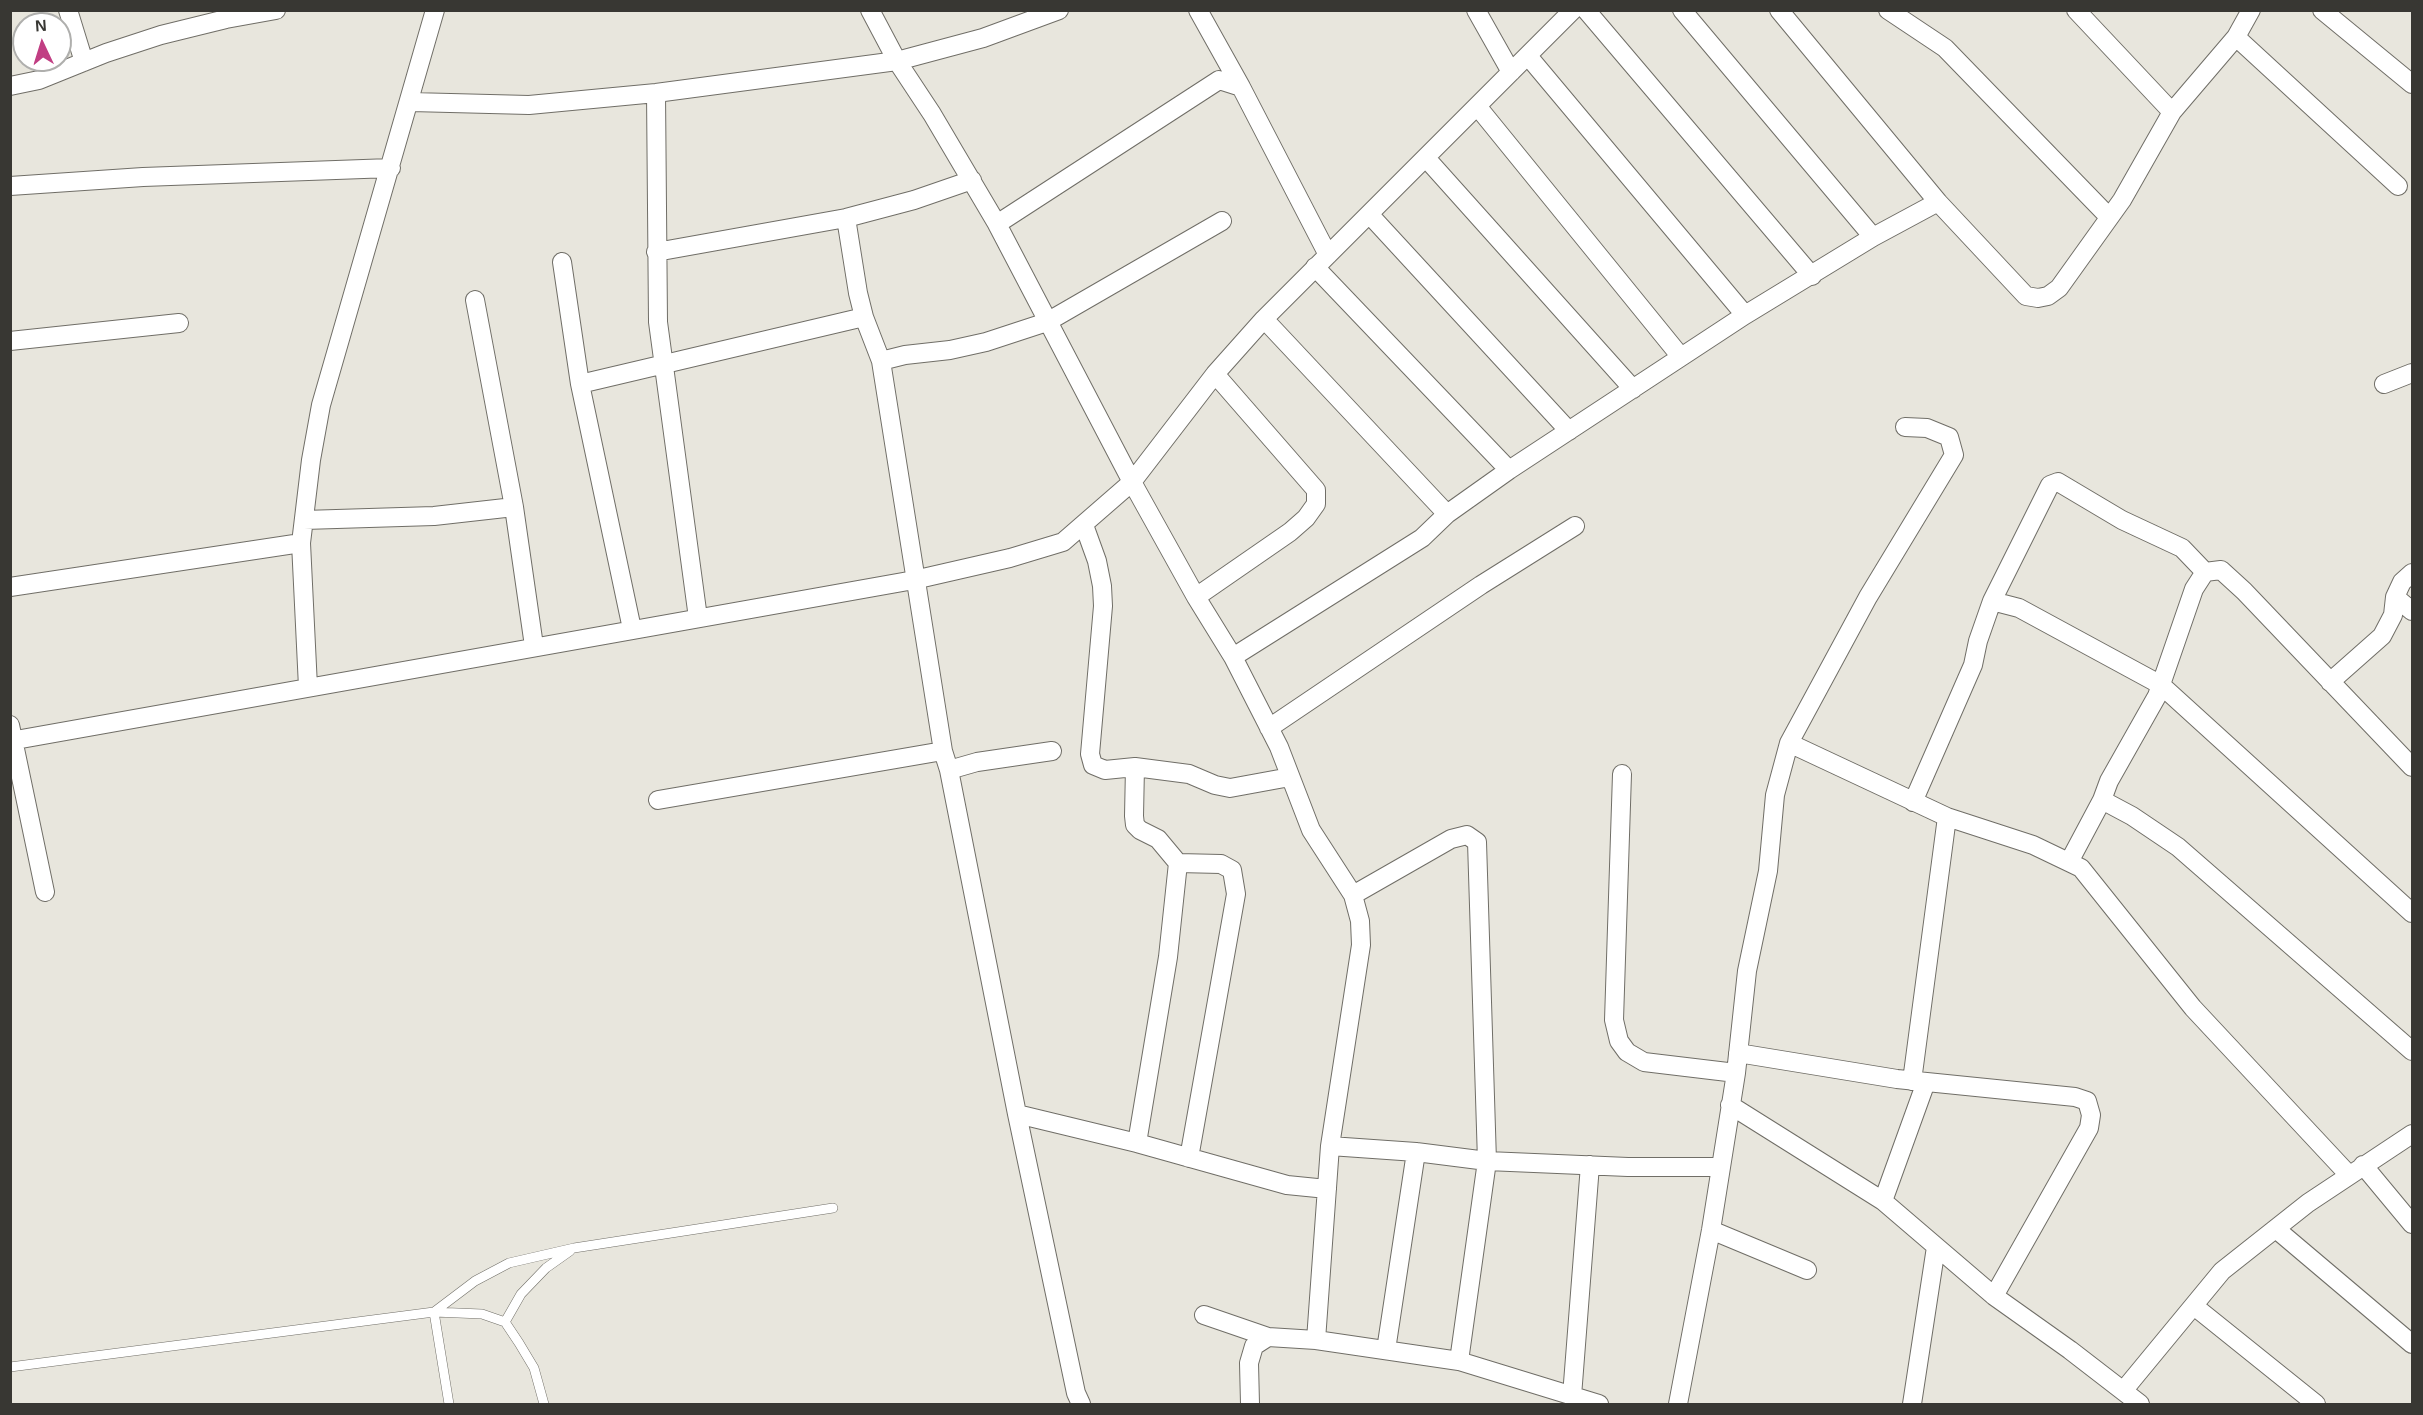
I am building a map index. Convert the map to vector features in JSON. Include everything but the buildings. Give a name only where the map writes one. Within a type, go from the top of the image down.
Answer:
[{"type":"street","points":[[68,10],[84,62]]},
{"type":"street","points":[[10,87],[39,80],[161,35],[226,19],[276,10]]},
{"type":"street","points":[[308,687],[301,543],[311,460],[321,405],[411,102],[435,10]]},
{"type":"street","points":[[870,10],[897,61],[997,224],[1132,482],[1196,597],[1233,657],[1280,747],[1311,830],[1353,895],[1360,921],[1361,945],[1330,1146],[1316,1340]]},
{"type":"street","points":[[411,102],[529,105],[656,93],[897,61],[983,38],[1059,10]]},
{"type":"street","points":[[1198,10],[1241,87],[1322,261],[1509,470]]},
{"type":"street","points":[[1476,10],[1511,72]]},
{"type":"street","points":[[45,892],[12,735],[308,687],[914,580],[1036,551],[1063,542],[1132,482],[1215,374],[1264,319],[1573,10]]},
{"type":"street","points":[[1586,10],[1812,276]]},
{"type":"street","points":[[1682,10],[1873,237]]},
{"type":"street","points":[[1779,10],[1938,202],[2013,285],[2026,296],[2038,298],[2048,296],[2059,288],[2122,200],[2172,112],[2236,37],[2251,10]]},
{"type":"street","points":[[1888,10],[1945,48],[2109,217]]},
{"type":"street","points":[[2076,10],[2172,112]]},
{"type":"street","points":[[2322,10],[2412,84]]},
{"type":"street","points":[[2236,37],[2398,186]]},
{"type":"street","points":[[1528,56],[1745,315]]},
{"type":"street","points":[[997,224],[1219,80],[1241,87]]},
{"type":"street","points":[[656,93],[658,322],[698,618]]},
{"type":"street","points":[[1477,106],[1681,357]]},
{"type":"street","points":[[1426,158],[1633,389]]},
{"type":"street","points":[[10,186],[142,177],[391,168]]},
{"type":"street","points":[[656,252],[846,218],[914,200],[972,180]]},
{"type":"street","points":[[1233,657],[1422,538],[1447,514],[1509,470],[1745,315],[1873,237],[1938,202]]},
{"type":"street","points":[[1369,214],[1569,431]]},
{"type":"street","points":[[846,218],[864,317],[881,361],[943,751],[949,770],[1017,1114],[1076,1393],[1081,1404]]},
{"type":"street","points":[[881,361],[986,342],[1047,322],[1222,221]]},
{"type":"street","points":[[562,262],[580,384],[632,629]]},
{"type":"street","points":[[475,300],[514,507],[534,646]]},
{"type":"street","points":[[580,384],[864,317]]},
{"type":"street","points":[[1264,319],[1447,514]]},
{"type":"street","points":[[10,341],[179,323]]},
{"type":"street","points":[[2384,384],[2412,373]]},
{"type":"street","points":[[1196,597],[1290,532],[1306,518],[1316,504],[1316,490],[1215,374]]},
{"type":"street","points":[[1678,1404],[1711,1230],[1736,1073],[1747,971],[1768,872],[1775,795],[1789,743],[1868,597],[1954,455],[1949,437],[1927,428],[1905,427]]},
{"type":"street","points":[[1913,801],[1973,665],[1978,641],[1992,601],[2050,485],[2058,482],[2122,520],[2182,548],[2205,572]]},
{"type":"street","points":[[304,520],[434,516],[514,507]]},
{"type":"street","points":[[1084,525],[1097,561],[1103,606],[1090,754],[1093,765],[1105,770],[1135,767],[1189,774],[1230,788],[1290,777]]},
{"type":"street","points":[[1269,728],[1481,585],[1575,526]]},
{"type":"street","points":[[10,587],[301,543]]},
{"type":"street","points":[[2069,862],[2102,800],[2109,781],[2157,696],[2194,589],[2205,572],[2221,570],[2244,591],[2412,767]]},
{"type":"street","points":[[2330,682],[2382,636],[2394,615],[2395,597],[2402,582],[2412,573]]},
{"type":"street","points":[[2395,597],[2412,611]]},
{"type":"street","points":[[1992,601],[2019,608],[2161,685],[2412,913]]},
{"type":"street","points":[[1789,743],[1947,817],[2033,845],[2082,868],[2193,1008],[2412,1224]]},
{"type":"street","points":[[658,800],[943,751]]},
{"type":"street","points":[[949,770],[977,762],[1053,751]]},
{"type":"street","points":[[1135,767],[1134,816],[1136,825],[1140,830],[1158,839],[1179,863],[1221,864],[1232,870],[1236,894],[1189,1158]]},
{"type":"street","points":[[1622,774],[1614,1020],[1619,1041],[1627,1052],[1644,1062],[1736,1073]]},
{"type":"street","points":[[2102,800],[2132,816],[2178,847],[2412,1051]]},
{"type":"street","points":[[1882,1201],[1919,1081],[1947,817]]},
{"type":"street","points":[[1353,895],[1451,839],[1467,836],[1477,843],[1487,1161],[1459,1361]]},
{"type":"street","points":[[1137,1143],[1168,957],[1179,863]]},
{"type":"street","points":[[1738,1053],[1919,1081],[2075,1097],[2087,1101],[2091,1115],[2089,1128],[1994,1296]]},
{"type":"street","points":[[1730,1105],[1882,1201],[1994,1296],[2140,1404]]},
{"type":"street","points":[[1017,1114],[1137,1143],[1287,1185],[1327,1189]]},
{"type":"street","points":[[2123,1391],[2222,1271],[2356,1170],[2412,1134]]},
{"type":"street","points":[[1330,1146],[1416,1152],[1487,1161],[1721,1167]]},
{"type":"street","points":[[1386,1350],[1416,1152]]},
{"type":"street","points":[[1572,1396],[1590,1165]]},
{"type":"street","points":[[2276,1229],[2412,1344]]},
{"type":"street","points":[[1711,1230],[1807,1270]]},
{"type":"street","points":[[1912,1404],[1936,1247]]},
{"type":"street","points":[[2194,1306],[2316,1404]]},
{"type":"street","points":[[1204,1315],[1268,1337],[1316,1340],[1459,1361],[1599,1404]]},
{"type":"street","points":[[1250,1404],[1249,1363],[1254,1346],[1268,1337]]},
{"type":"lane","points":[[434,1312],[474,1281],[509,1263],[574,1248],[833,1208]]},
{"type":"lane","points":[[505,1322],[521,1294],[546,1268],[574,1248]]},
{"type":"lane","points":[[434,1312],[449,1404]]},
{"type":"lane","points":[[10,1367],[434,1312],[482,1314],[505,1322],[534,1368],[544,1404]]}]
